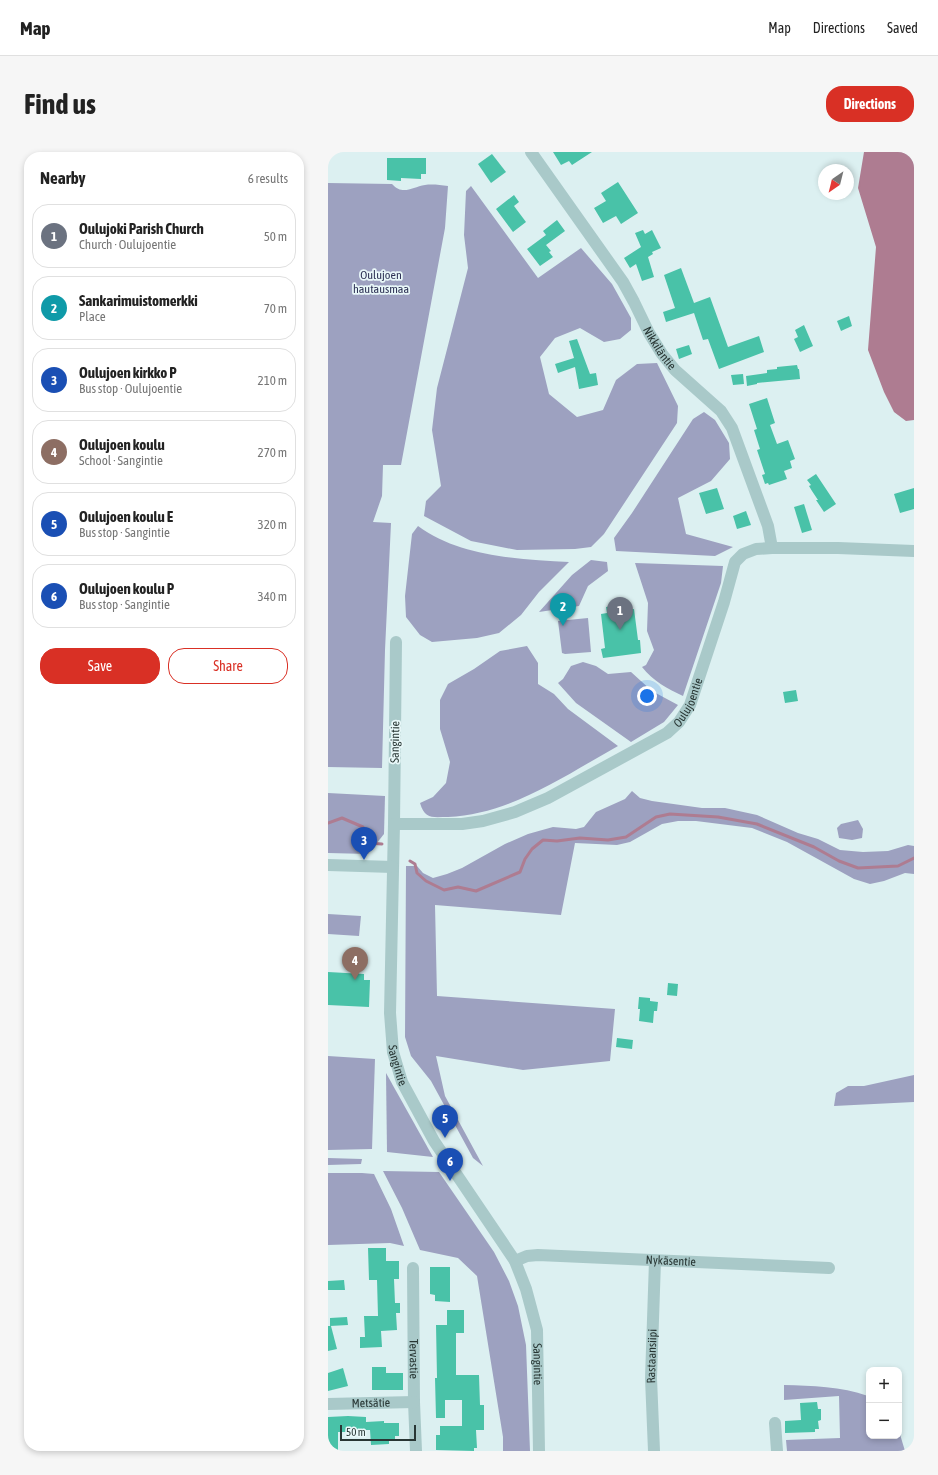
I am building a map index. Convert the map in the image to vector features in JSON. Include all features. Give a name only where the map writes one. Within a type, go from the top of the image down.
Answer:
[{"type":"street","name":"Nikkiläntie","points":[[531,152],[623,282],[649,333],[662,354],[675,370],[721,411],[732,428],[768,526],[772,548]]},
{"type":"street","name":"Oulujoentie","points":[[394,824],[462,824],[484,821],[515,812],[548,798],[667,733],[679,722],[690,705],[724,602],[735,562],[743,554],[756,549],[772,548],[914,550]]},
{"type":"street","name":"Sangintie","points":[[396,642],[390,1026],[393,1052],[402,1082],[434,1141],[515,1261],[526,1289],[537,1330],[539,1451]]},
{"type":"street","points":[[328,865],[393,867]]},
{"type":"street","name":"Nykäsentie","points":[[515,1261],[527,1256],[538,1255],[829,1268]]},
{"type":"street","name":"Rastaansiipi","points":[[654,1451],[651,1378],[655,1261]]},
{"type":"street","name":"Tervastie","points":[[413,1268],[416,1451]]},
{"type":"street","name":"Metsätie","points":[[328,1404],[414,1402]]},
{"type":"street","points":[[775,1423],[777,1451]]},
{"type":"green space","name":"Oulujoen hautausmaa","points":[[328,183],[392,184],[400,190],[408,190],[428,185],[448,186],[445,228],[401,465],[383,465],[382,496],[373,522],[391,523],[385,650],[382,768],[328,767]]},
{"type":"green space","points":[[471,186],[538,278],[581,248],[612,284],[631,318],[631,330],[620,339],[604,342],[580,328],[555,338],[540,357],[549,394],[577,417],[603,410],[616,380],[637,364],[657,363],[678,406],[677,423],[604,534],[591,547],[575,549],[517,550],[471,541],[424,516],[426,501],[441,486],[432,430],[437,388],[468,268],[464,235],[466,191]]},
{"type":"green space","points":[[704,412],[715,420],[729,443],[730,459],[711,481],[678,498],[686,534],[733,547],[715,556],[616,551],[614,538],[693,419]]},
{"type":"green space","points":[[418,526],[434,536],[471,550],[510,557],[569,562],[539,592],[521,615],[499,633],[477,638],[432,642],[420,635],[406,617],[405,596],[412,534]]},
{"type":"green space","points":[[591,560],[607,562],[608,571],[588,586],[579,606],[539,612],[572,575]]},
{"type":"green space","points":[[635,563],[723,566],[721,583],[683,696],[661,684],[642,667],[646,665],[654,650],[647,631],[648,603]]},
{"type":"green space","points":[[588,618],[591,652],[562,653],[558,621]]},
{"type":"green space","points":[[527,646],[538,663],[538,684],[554,694],[568,709],[618,746],[536,792],[494,809],[448,817],[427,815],[420,803],[433,797],[446,783],[450,762],[440,729],[440,700],[448,684],[474,669],[500,651]]},
{"type":"green space","points":[[583,662],[596,666],[608,674],[631,672],[652,691],[678,705],[664,722],[631,742],[576,703],[558,683],[563,679],[571,666]]},
{"type":"green space","points":[[632,791],[640,798],[652,801],[702,808],[725,808],[757,815],[798,833],[818,839],[840,850],[863,852],[888,851],[908,845],[914,846],[914,874],[905,873],[884,881],[870,884],[854,879],[787,842],[752,828],[696,821],[678,821],[662,824],[630,842],[617,845],[575,843],[561,915],[435,905],[437,996],[615,1009],[610,1061],[523,1070],[436,1056],[445,1096],[483,1166],[473,1158],[431,1081],[411,1056],[405,1037],[406,866],[417,866],[423,873],[433,878],[447,874],[462,868],[505,844],[528,834],[553,827],[576,829],[584,827],[596,812],[625,799]]},
{"type":"green space","points":[[328,793],[385,796],[384,834],[368,854],[328,853]]},
{"type":"green space","points":[[858,820],[863,829],[862,838],[852,840],[839,838],[837,828],[841,824]]},
{"type":"green space","points":[[328,914],[361,916],[359,936],[328,934]]},
{"type":"green space","points":[[328,1056],[375,1059],[372,1149],[328,1150]]},
{"type":"green space","points":[[386,1073],[433,1157],[387,1152]]},
{"type":"green space","points":[[914,1075],[914,1102],[834,1106],[836,1093],[848,1086],[864,1086]]},
{"type":"green space","points":[[328,1158],[362,1159],[361,1164],[328,1165]]},
{"type":"green space","points":[[383,1171],[439,1172],[494,1252],[509,1281],[518,1306],[526,1345],[530,1451],[503,1451],[503,1437],[477,1276],[458,1258],[420,1250],[402,1208]]},
{"type":"green space","points":[[328,1173],[374,1174],[391,1209],[404,1246],[390,1243],[328,1245]]},
{"type":"green space","points":[[784,1385],[837,1388],[866,1395],[866,1439],[901,1439],[905,1451],[787,1451],[786,1440],[840,1438],[839,1396],[784,1400]]},
{"type":"shaded area","points":[[864,152],[914,152],[914,420],[906,421],[894,412],[884,392],[868,350],[876,247],[858,188]]},
{"type":"building","points":[[553,152],[592,152],[572,165],[569,161],[561,165]]},
{"type":"building","points":[[492,154],[506,172],[491,183],[478,164]]},
{"type":"building","points":[[387,158],[426,158],[426,174],[421,174],[421,179],[401,178],[401,181],[387,180]]},
{"type":"building","points":[[618,182],[638,213],[621,224],[616,216],[603,223],[594,208],[606,201],[601,193]]},
{"type":"building","points":[[514,195],[519,202],[514,206],[526,222],[513,232],[496,209]]},
{"type":"building","points":[[557,220],[565,231],[546,245],[551,251],[549,252],[553,257],[540,266],[527,249],[546,235],[543,231]]},
{"type":"building","points":[[643,230],[645,234],[652,230],[661,248],[652,252],[653,254],[648,257],[654,277],[642,281],[636,264],[630,268],[624,258],[641,247],[635,233]]},
{"type":"building","points":[[681,268],[694,303],[710,297],[728,347],[759,336],[764,352],[719,369],[708,339],[703,340],[694,313],[666,322],[663,312],[675,308],[664,275]]},
{"type":"building","points":[[849,316],[852,326],[841,331],[837,321]]},
{"type":"building","points":[[804,325],[813,346],[800,352],[794,339],[798,337],[795,330]]},
{"type":"building","points":[[577,339],[590,374],[596,373],[598,385],[579,389],[575,367],[558,373],[555,364],[574,358],[569,341]]},
{"type":"building","points":[[689,345],[692,354],[679,359],[676,349]]},
{"type":"building","points":[[797,365],[800,379],[757,383],[747,386],[746,376],[767,373],[767,370],[777,369],[777,367]]},
{"type":"building","points":[[743,374],[744,384],[733,385],[731,375]]},
{"type":"building","points":[[767,398],[775,423],[770,425],[777,444],[788,440],[795,459],[790,461],[792,468],[784,471],[787,479],[769,485],[768,483],[765,484],[762,475],[765,474],[757,450],[760,449],[754,430],[757,429],[749,404]]},
{"type":"building","points":[[816,474],[836,504],[824,512],[816,500],[818,500],[807,480]]},
{"type":"building","points":[[717,488],[724,509],[706,514],[699,493]]},
{"type":"building","points":[[914,488],[914,509],[900,513],[894,494]]},
{"type":"building","points":[[804,504],[812,530],[802,533],[794,507]]},
{"type":"building","points":[[746,511],[751,525],[737,529],[733,516]]},
{"type":"building","points":[[628,604],[628,610],[634,609],[641,653],[603,658],[601,649],[605,648],[601,614],[607,613],[606,607]]},
{"type":"building","points":[[796,690],[798,701],[785,703],[783,692]]},
{"type":"building","points":[[328,972],[364,974],[364,980],[370,980],[369,1007],[328,1005]]},
{"type":"building","points":[[668,983],[678,984],[677,996],[667,995]]},
{"type":"building","points":[[639,997],[650,998],[650,1001],[658,1002],[657,1011],[654,1011],[653,1023],[639,1021]]},
{"type":"building","points":[[617,1038],[633,1040],[632,1049],[616,1047]]},
{"type":"building","points":[[368,1248],[386,1248],[386,1261],[399,1261],[399,1279],[394,1279],[395,1303],[400,1303],[400,1313],[396,1313],[397,1330],[381,1331],[382,1347],[360,1348],[360,1337],[365,1337],[364,1316],[378,1316],[377,1280],[369,1280]]},
{"type":"building","points":[[430,1267],[450,1267],[450,1302],[435,1301],[435,1295],[430,1294]]},
{"type":"building","points":[[344,1280],[345,1290],[328,1290],[328,1281]]},
{"type":"building","points":[[447,1310],[464,1310],[464,1333],[456,1333],[456,1375],[479,1375],[480,1405],[484,1405],[484,1430],[476,1430],[477,1448],[474,1448],[474,1451],[436,1450],[436,1435],[440,1435],[440,1426],[462,1426],[462,1400],[445,1400],[445,1418],[436,1418],[436,1325],[447,1325]]},
{"type":"building","points":[[347,1317],[348,1325],[330,1326],[330,1318]]},
{"type":"building","points":[[328,1326],[331,1326],[337,1349],[328,1351]]},
{"type":"building","points":[[372,1367],[386,1367],[386,1373],[403,1373],[403,1390],[372,1390]]},
{"type":"building","points":[[343,1368],[348,1386],[328,1391],[328,1373]]},
{"type":"building","points":[[817,1402],[818,1409],[821,1409],[821,1420],[818,1421],[819,1429],[815,1429],[815,1432],[785,1433],[785,1421],[801,1420],[800,1403]]},
{"type":"building","points":[[328,1417],[366,1417],[366,1422],[384,1421],[384,1423],[399,1423],[399,1436],[395,1436],[395,1440],[389,1440],[389,1444],[371,1445],[370,1430],[348,1430],[348,1432],[338,1432],[338,1450],[328,1450]]},
{"type":"waterway","points":[[410,861],[415,864],[417,873],[426,881],[444,890],[458,887],[476,891],[520,872],[525,859],[532,849],[543,840],[557,841],[580,838],[608,840],[626,837],[656,817],[670,814],[718,817],[757,824],[814,847],[839,861],[858,868],[898,866],[914,858]]},
{"type":"waterway","points":[[328,823],[342,818],[363,827],[367,843],[382,844]]},
{"type":"place","name":"Sankarimuistomerkki","points":[[563,626]]},
{"type":"place","name":"Oulujoki Parish Church","points":[[620,630]]},
{"type":"place","name":"Oulujoen kirkko P","points":[[364,860]]},
{"type":"place","name":"Oulujoen koulu","points":[[355,980]]},
{"type":"place","name":"Oulujoen koulu E","points":[[445,1138]]},
{"type":"place","name":"Oulujoen koulu P","points":[[450,1181]]}]
